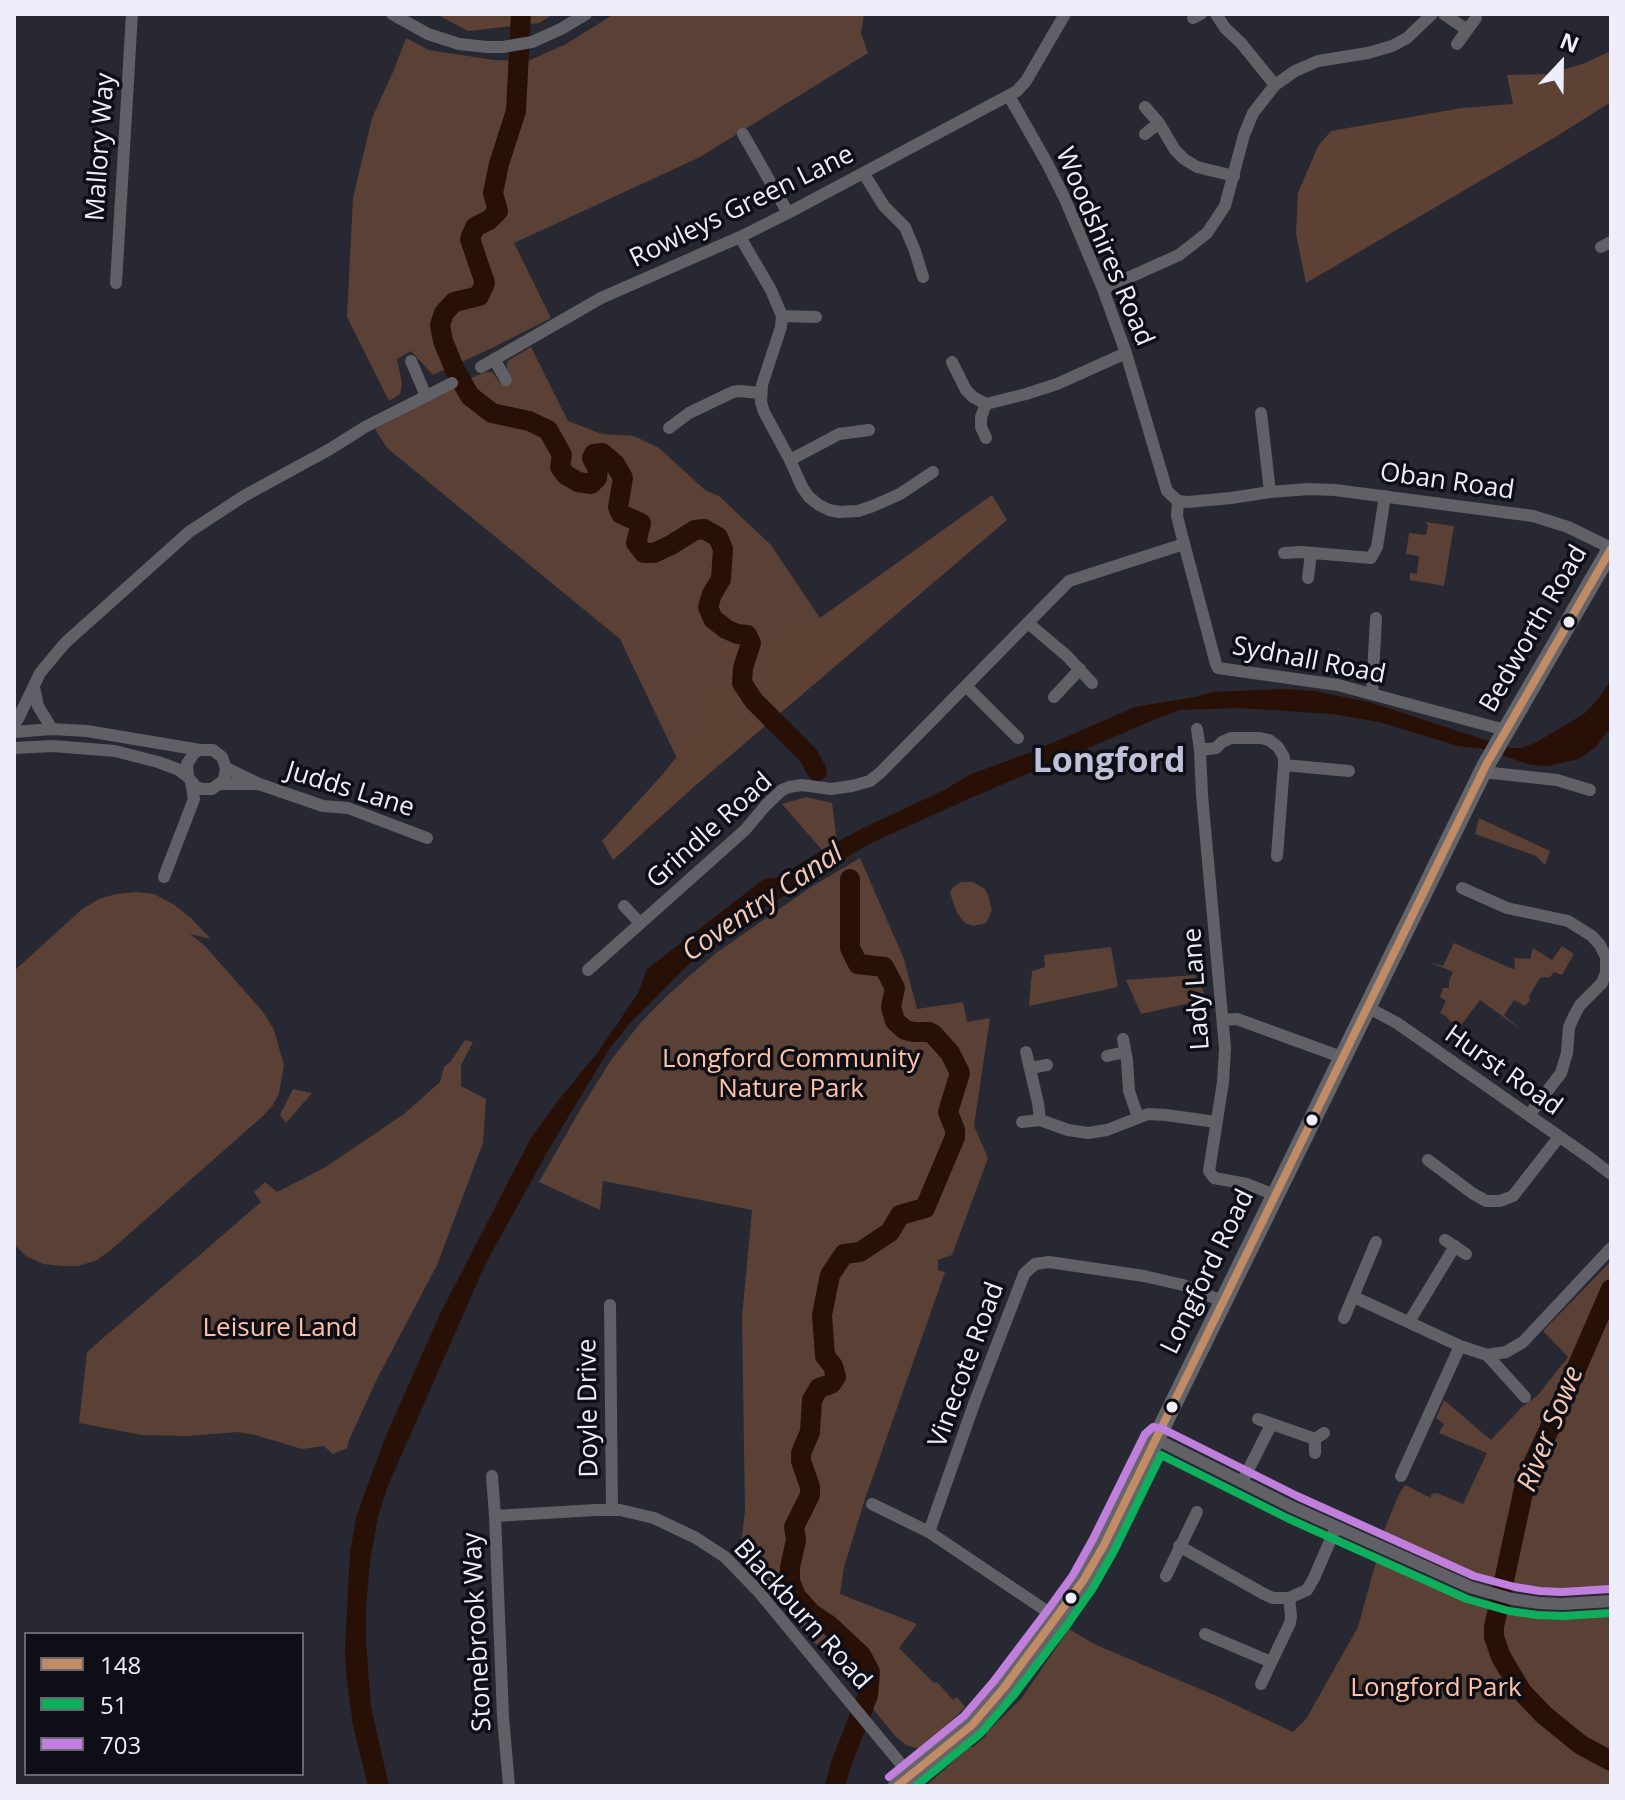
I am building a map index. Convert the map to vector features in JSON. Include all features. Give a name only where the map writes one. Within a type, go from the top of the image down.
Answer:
[{"type":"main road","name":"Bedworth Road","points":[[1503,733],[1611,548]]},
{"type":"main road","name":"Longford Road","points":[[904,1780],[972,1725],[1003,1689],[1083,1581],[1104,1545],[1503,733]]},
{"type":"street","name":"Mallory Way","points":[[116,283],[132,14]]},
{"type":"street","points":[[392,14],[428,34],[459,44],[503,47],[532,42],[586,14]]},
{"type":"street","points":[[1009,96],[1024,85],[1065,14]]},
{"type":"street","points":[[1216,14],[1275,85]]},
{"type":"street","points":[[1103,289],[1179,255],[1207,233],[1225,206],[1253,113],[1275,85],[1295,71],[1318,61],[1392,46],[1407,38],[1432,14]]},
{"type":"street","points":[[1444,14],[1467,30]]},
{"type":"street","points":[[1457,44],[1476,18]]},
{"type":"street","name":"Rowleys Green Lane","points":[[481,367],[601,298],[740,237],[1009,96]]},
{"type":"street","name":"Woodshires Road","points":[[1009,96],[1065,199],[1103,289],[1145,420]]},
{"type":"street","points":[[1145,107],[1184,159],[1197,167],[1234,176]]},
{"type":"street","points":[[1145,134],[1159,123]]},
{"type":"street","points":[[743,134],[788,213]]},
{"type":"street","points":[[864,174],[884,206],[905,227],[923,277]]},
{"type":"street","points":[[740,237],[771,290],[782,316],[760,393],[764,412],[809,497],[819,505],[839,512],[858,511],[900,494],[933,472]]},
{"type":"street","points":[[782,316],[816,317]]},
{"type":"street","points":[[952,362],[966,390],[986,404],[1057,384],[1126,353]]},
{"type":"street","points":[[494,359],[506,380]]},
{"type":"street","points":[[411,361],[426,396]]},
{"type":"street","points":[[14,725],[40,673],[65,643],[189,532],[244,496],[365,427],[452,383]]},
{"type":"street","points":[[669,428],[689,413],[733,392],[760,393]]},
{"type":"street","points":[[986,404],[981,417],[986,438]]},
{"type":"street","points":[[1261,413],[1270,492]]},
{"type":"street","name":"Sydnall Road","points":[[1145,420],[1167,491],[1178,501],[1177,516],[1218,668],[1338,685],[1503,733]]},
{"type":"street","points":[[790,460],[839,434],[869,430]]},
{"type":"street","name":"Oban Road","points":[[1178,501],[1318,488],[1533,516],[1568,527],[1611,548]]},
{"type":"street","points":[[1284,553],[1371,558],[1377,547],[1385,496]]},
{"type":"street","name":"Grindle Road","points":[[588,970],[745,830],[782,790],[795,786],[831,789],[870,781],[1074,578],[1184,544]]},
{"type":"street","points":[[1308,578],[1311,553]]},
{"type":"street","points":[[1372,693],[1376,618]]},
{"type":"street","points":[[1028,623],[1092,683]]},
{"type":"street","points":[[1054,697],[1080,669]]},
{"type":"street","points":[[966,686],[1018,738]]},
{"type":"street","points":[[34,687],[38,706],[52,729]]},
{"type":"street","points":[[14,732],[52,729],[108,734],[218,753],[226,768],[224,780],[202,802],[190,830],[181,837]]},
{"type":"street","name":"Lady Lane","points":[[1197,729],[1224,1020],[1224,1074],[1209,1171],[1211,1176],[1219,1179],[1247,1184],[1275,1195]]},
{"type":"street","points":[[1200,750],[1216,748],[1231,738],[1260,738],[1278,747],[1284,757],[1284,765],[1277,856]]},
{"type":"street","points":[[14,748],[63,746],[115,751],[177,769],[202,789],[216,787]]},
{"type":"street","points":[[164,877],[194,799],[187,764],[200,750]]},
{"type":"street","points":[[1284,765],[1349,771]]},
{"type":"street","name":"Judds Lane","points":[[226,768],[259,784],[323,806],[348,808],[427,838]]},
{"type":"street","points":[[1484,768],[1557,780],[1590,790]]},
{"type":"street","name":"Judds Lane","points":[[216,787],[259,784]]},
{"type":"street","points":[[1462,888],[1507,908],[1568,921],[1592,936],[1608,957],[1602,983],[1580,1005],[1569,1027],[1567,1053],[1561,1073],[1529,1115]]},
{"type":"street","name":"Grindle Road","points":[[624,906],[640,923]]},
{"type":"street","name":"Hurst Road","points":[[1367,1007],[1397,1023],[1611,1174]]},
{"type":"street","points":[[1224,1020],[1237,1019],[1344,1058]]},
{"type":"street","points":[[1107,1056],[1124,1045],[1129,1091],[1138,1117]]},
{"type":"street","points":[[1026,1052],[1040,1120]]},
{"type":"street","points":[[1030,1068],[1047,1065]]},
{"type":"street","points":[[1022,1122],[1040,1120],[1088,1133],[1157,1114],[1216,1122]]},
{"type":"street","points":[[1428,1160],[1486,1201],[1500,1201],[1513,1196],[1559,1137]]},
{"type":"street","points":[[1344,1318],[1376,1242]]},
{"type":"street","points":[[1409,1322],[1450,1243],[1466,1254]]},
{"type":"street","points":[[1354,1297],[1460,1346],[1487,1355],[1506,1352],[1523,1342],[1611,1248]]},
{"type":"street","name":"Vinecote Road","points":[[929,1532],[1024,1274],[1035,1264],[1049,1262],[1144,1276],[1183,1285],[1224,1302]]},
{"type":"street","name":"Doyle Drive","points":[[610,1305],[612,1510]]},
{"type":"street","points":[[1401,1476],[1460,1346]]},
{"type":"street","points":[[1487,1355],[1525,1397]]},
{"type":"street","points":[[1258,1419],[1318,1442]]},
{"type":"street","points":[[1242,1482],[1271,1425]]},
{"type":"street","points":[[1156,1439],[1336,1527],[1492,1594],[1562,1604],[1611,1601]]},
{"type":"street","name":"Stonebrook Way","points":[[492,1476],[509,1786]]},
{"type":"street","points":[[872,1504],[929,1532],[1057,1618]]},
{"type":"street","name":"Blackburn Road","points":[[495,1516],[612,1510],[641,1514],[696,1538],[725,1557],[758,1591],[861,1714],[904,1780]]},
{"type":"street","points":[[1166,1576],[1197,1512]]},
{"type":"street","points":[[1179,1546],[1264,1594],[1273,1598],[1289,1598],[1307,1590],[1336,1527]]},
{"type":"street","points":[[1261,1684],[1290,1623],[1289,1598]]},
{"type":"street","points":[[1205,1634],[1271,1662]]},
{"type":"green space","points":[[614,14],[864,14],[861,33],[868,53],[700,157],[514,243],[551,318],[433,375],[411,351],[397,359],[402,384],[400,394],[389,401],[347,317],[353,198],[372,118],[406,38],[429,50],[494,60],[528,61],[566,44]]},
{"type":"green space","points":[[531,347],[568,421],[602,434],[634,436],[659,448],[705,490],[719,496],[771,545],[820,618],[684,773],[620,639],[387,448],[375,429],[486,372],[492,372],[500,383],[512,378],[507,371],[507,363]]},
{"type":"green space","points":[[1425,522],[1454,526],[1444,586],[1410,580],[1410,573],[1417,574],[1419,556],[1406,554],[1409,533],[1426,535],[1428,525]]},
{"type":"green space","points":[[806,797],[832,803],[837,842],[822,850],[782,804]]},
{"type":"green space","points":[[1479,818],[1550,851],[1545,865],[1536,856],[1475,834]]},
{"type":"green space","name":"Longford Community Nature Park","points":[[860,858],[904,959],[917,1009],[963,1002],[967,1022],[990,1018],[974,1126],[988,1158],[952,1255],[938,1260],[938,1270],[945,1272],[865,1499],[844,1567],[840,1594],[917,1624],[899,1648],[953,1700],[957,1697],[965,1707],[931,1741],[916,1748],[897,1738],[740,1553],[745,1511],[742,1317],[752,1210],[603,1181],[600,1210],[539,1182],[611,1060],[642,1021],[716,953],[811,887]]},
{"type":"green space","points":[[961,882],[973,882],[985,889],[992,910],[986,923],[973,926],[965,923],[957,913],[950,893]]},
{"type":"green space","points":[[136,892],[154,894],[191,918],[211,939],[190,934],[205,946],[263,1012],[274,1030],[284,1065],[279,1093],[263,1116],[97,1260],[79,1266],[43,1264],[26,1256],[14,1244],[14,971],[81,910],[99,899]]},
{"type":"green space","points":[[1454,943],[1515,970],[1514,958],[1530,959],[1533,948],[1552,960],[1562,946],[1574,954],[1562,975],[1554,972],[1549,978],[1540,978],[1525,1006],[1514,1000],[1504,1015],[1520,1029],[1480,1000],[1459,1028],[1440,1013],[1446,1001],[1440,997],[1443,988],[1449,988],[1453,972],[1429,962],[1443,966]]},
{"type":"green space","points":[[1111,947],[1118,987],[1029,1006],[1032,971],[1045,967],[1044,955]]},
{"type":"green space","points":[[1195,975],[1207,999],[1141,1014],[1126,980]]},
{"type":"green space","name":"Leisure Land","points":[[465,1040],[473,1042],[461,1065],[461,1086],[486,1099],[483,1143],[437,1265],[377,1379],[347,1448],[333,1454],[324,1446],[302,1449],[238,1432],[187,1436],[142,1435],[79,1423],[87,1352],[261,1202],[254,1192],[265,1182],[277,1192],[324,1168],[404,1114],[440,1082],[444,1067]]},
{"type":"green space","points":[[293,1089],[312,1093],[286,1123],[280,1115]]},
{"type":"green space","points":[[1611,1261],[1611,1592],[1556,1596],[1520,1592],[1445,1568],[1381,1538],[1405,1485],[1431,1498],[1431,1494],[1437,1493],[1463,1504],[1487,1453],[1439,1433],[1444,1424],[1436,1418],[1444,1400],[1491,1440],[1538,1395],[1568,1357],[1543,1331]]},
{"type":"green space","name":"Longford Park","points":[[1377,1558],[1458,1595],[1506,1611],[1545,1615],[1611,1610],[1611,1786],[926,1786],[969,1747],[986,1736],[1021,1699],[1069,1629],[1094,1644],[1293,1732],[1306,1719],[1358,1627]]},
{"type":"shaded area","points":[[436,14],[554,14],[539,23],[468,31]]},
{"type":"shaded area","points":[[1611,51],[1611,102],[1306,283],[1296,234],[1298,193],[1318,146],[1331,131],[1462,108],[1513,104],[1507,75],[1549,74]]},
{"type":"shaded area","points":[[992,495],[1007,520],[697,784],[613,860],[602,841],[699,729],[709,677],[719,652],[743,620],[775,630],[820,618]]},
{"type":"water","name":"Coventry Canal","points":[[1611,680],[1611,727],[1596,747],[1579,759],[1547,766],[1531,765],[1483,749],[1458,746],[1379,722],[1332,714],[1238,708],[1180,710],[869,844],[759,911],[705,950],[631,1022],[610,1048],[546,1154],[485,1265],[387,1488],[370,1561],[366,1641],[371,1707],[389,1786],[368,1786],[353,1726],[346,1673],[350,1553],[356,1518],[385,1438],[440,1314],[532,1136],[598,1052],[638,993],[647,969],[764,879],[779,877],[861,829],[971,774],[1029,753],[1135,707],[1213,692],[1314,691],[1369,702],[1510,748],[1521,748],[1584,714]]},
{"type":"waterway","name":"River Sowe","points":[[521,14],[516,111],[493,193],[498,211],[475,227],[470,239],[485,283],[479,296],[454,302],[444,313],[440,325],[443,341],[470,396],[492,413],[529,421],[548,430],[562,455],[560,467],[566,475],[578,482],[591,484],[597,478],[598,469],[592,458],[594,454],[602,453],[615,464],[623,478],[618,507],[621,514],[641,523],[636,543],[644,553],[654,553],[695,530],[704,529],[718,537],[723,549],[721,579],[708,607],[713,619],[726,629],[747,635],[751,643],[742,683],[754,701],[808,755],[817,771]]},
{"type":"waterway","name":"River Sowe","points":[[835,1786],[868,1695],[870,1672],[861,1655],[811,1613],[796,1596],[790,1581],[796,1540],[794,1527],[810,1495],[801,1453],[810,1432],[812,1400],[819,1388],[831,1384],[836,1377],[833,1366],[825,1356],[822,1315],[830,1275],[844,1254],[860,1252],[890,1232],[900,1215],[925,1208],[955,1137],[948,1112],[960,1073],[950,1053],[933,1034],[905,1030],[895,1021],[891,1007],[895,988],[884,967],[858,964],[850,948],[850,879]]},
{"type":"waterway","name":"River Sowe","points":[[1611,1289],[1526,1479],[1494,1627],[1501,1657],[1522,1692],[1544,1715],[1581,1745],[1611,1761]]},
{"type":"transit line","name":"148","points":[[897,1786],[972,1725],[1003,1689],[1083,1581],[1104,1545],[1486,765],[1611,549]]},
{"type":"transit line","name":"703","points":[[889,1777],[964,1716],[1047,1611],[1073,1575],[1145,1434],[1153,1427],[1161,1428],[1297,1496],[1474,1576],[1540,1591],[1610,1589]]},
{"type":"transit line","name":"51","points":[[916,1786],[981,1733],[1067,1625],[1114,1551],[1161,1455],[1287,1518],[1467,1599],[1537,1615],[1611,1613]]},
{"type":"district","name":"Longford","points":[[1109,762]]}]
